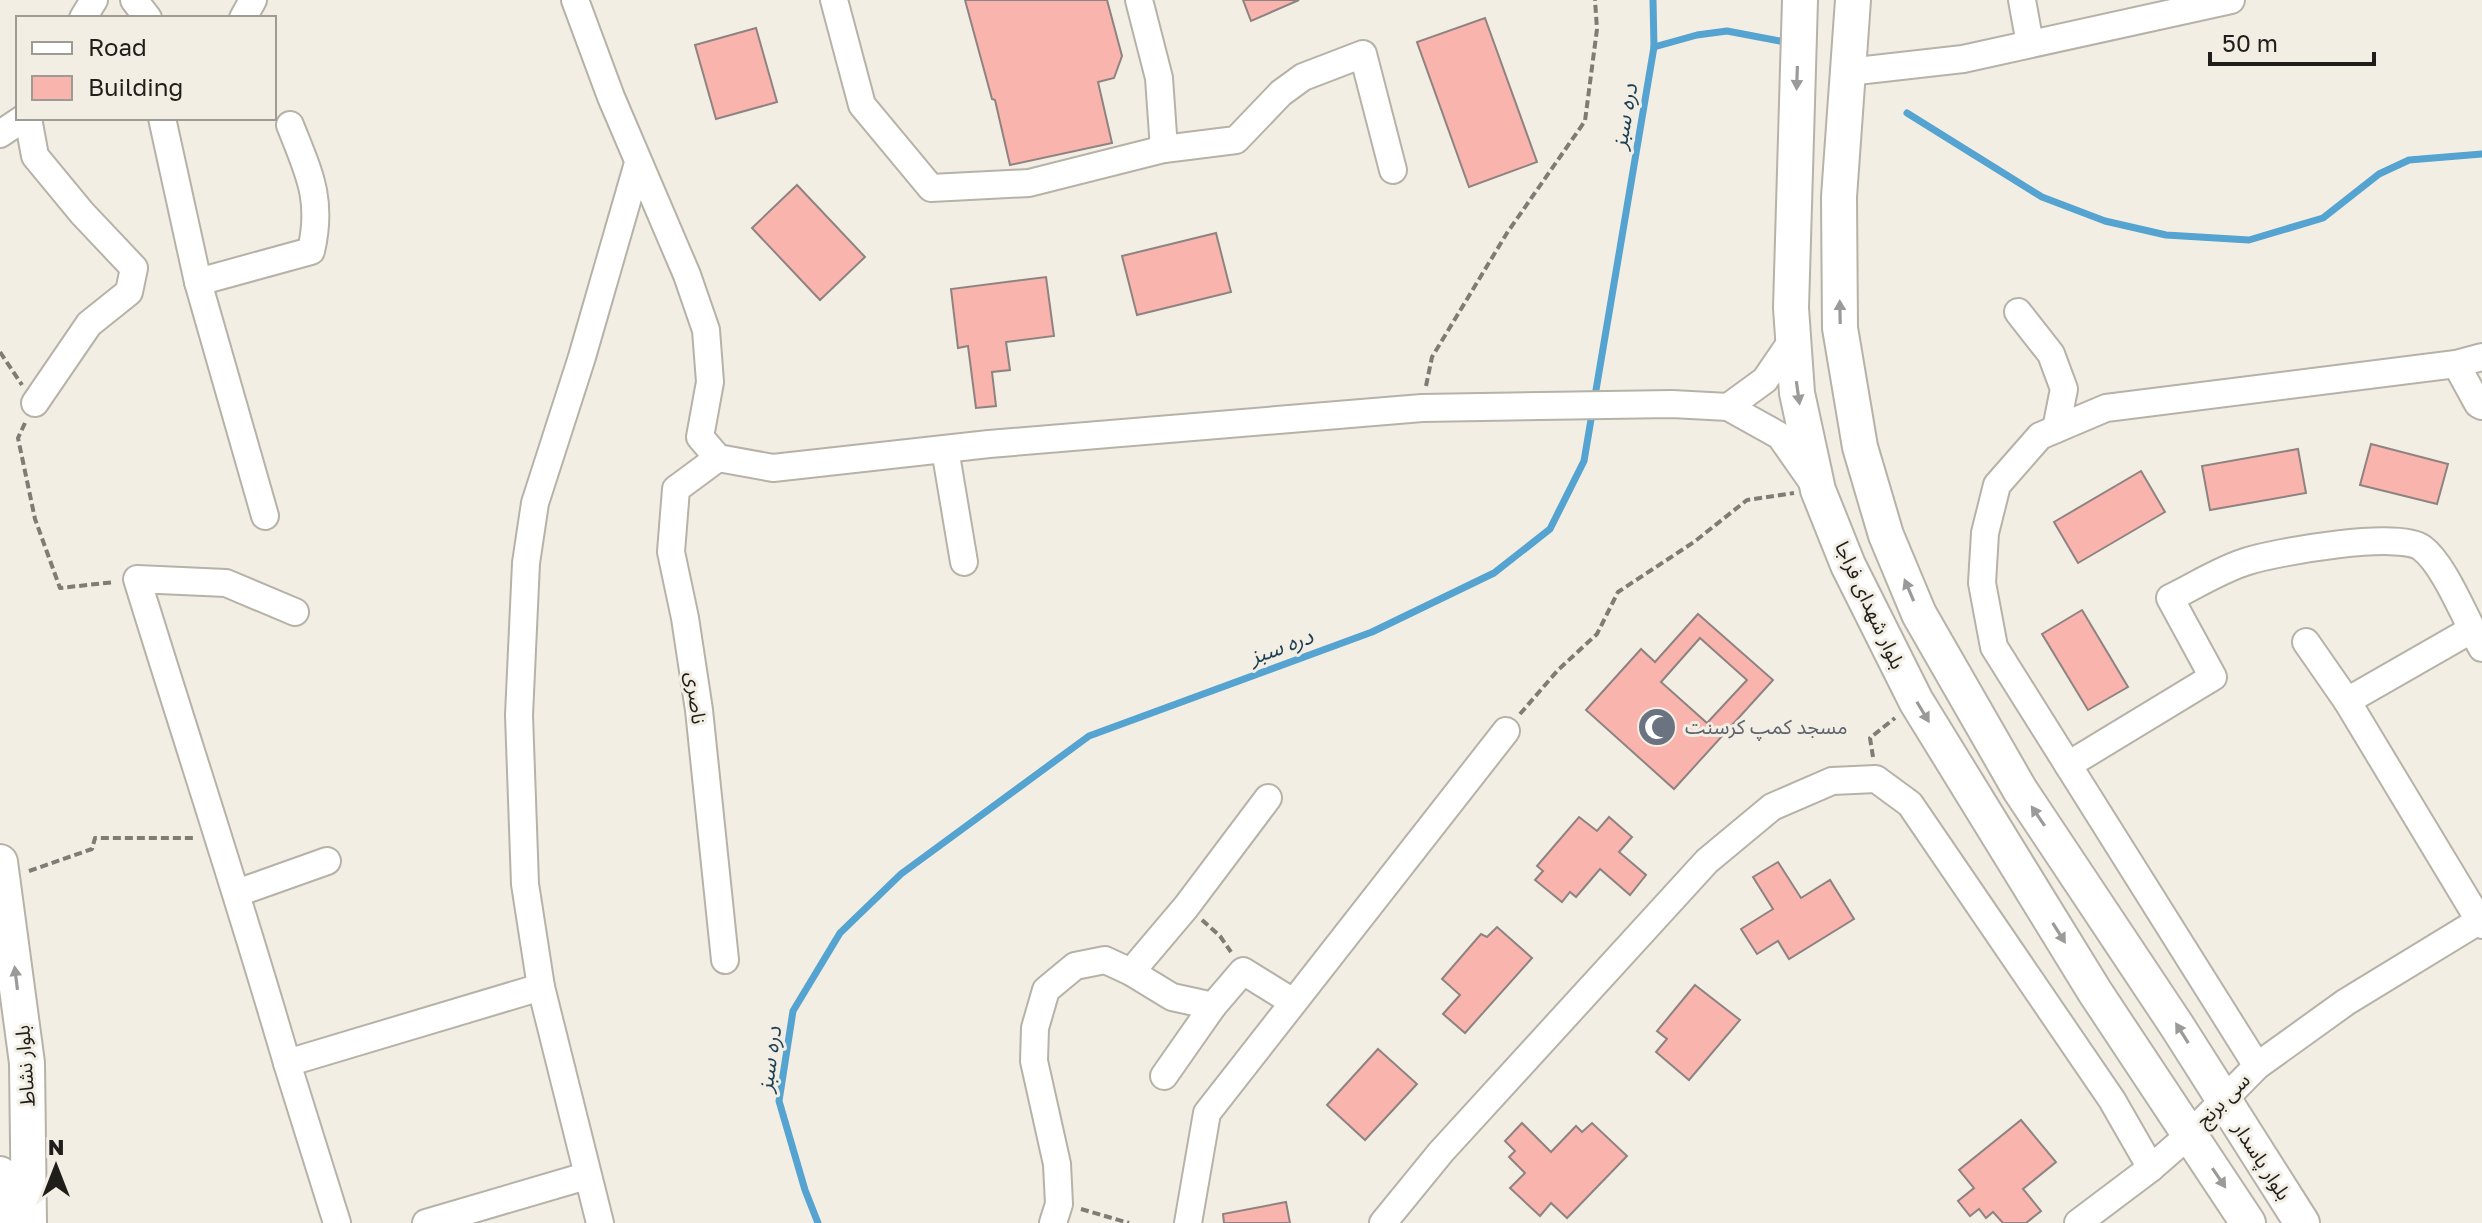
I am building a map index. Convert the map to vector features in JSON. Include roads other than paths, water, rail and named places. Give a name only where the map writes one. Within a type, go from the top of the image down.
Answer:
[{"type":"main road","name":"بلوار شهدای فراجا","points":[[1800,0],[1791,308],[1797,393],[1818,490],[1848,565],[1916,701],[2095,992],[2189,1135]]},
{"type":"main road","name":"بلوار شهدای فراجا","points":[[1853,0],[1839,197],[1840,328],[1860,447],[1886,535],[1919,614],[2020,790],[2223,1099]]},
{"type":"main road","name":"بلوار نشاط","points":[[2,871],[27,1063],[29,1223]]},
{"type":"main road","name":"بلوار پاسدار","points":[[2223,1099],[2302,1223]]},
{"type":"main road","points":[[2189,1135],[2248,1223]]},
{"type":"main road","points":[[0,1174],[5,1223]]},
{"type":"street","points":[[134,0],[146,16]]},
{"type":"street","points":[[575,0],[638,163],[687,275],[706,330],[710,382],[700,437],[718,458],[773,468],[945,449],[1422,408],[1672,404],[1728,407],[1780,436],[1818,490]]},
{"type":"street","points":[[834,0],[862,105],[931,188],[1029,183],[1164,149],[1236,140],[1281,93],[1303,77],[1363,54],[1393,170]]},
{"type":"street","points":[[1139,0],[1159,78],[1164,149]]},
{"type":"street","points":[[2022,0],[2030,44]]},
{"type":"street","points":[[1848,72],[1963,59],[2221,1]]},
{"type":"street","points":[[0,134],[23,120]]},
{"type":"street","points":[[26,120],[35,156],[82,213],[134,268],[129,292],[89,324],[35,403]]},
{"type":"street","points":[[162,120],[198,282],[265,516]]},
{"type":"street","points":[[198,282],[311,251],[317,222],[312,179],[290,125]]},
{"type":"street","points":[[600,1223],[541,987],[525,884],[519,715],[526,563],[535,503],[582,357],[638,163]]},
{"type":"street","points":[[2018,312],[2051,354],[2064,389],[2056,429]]},
{"type":"street","points":[[1728,407],[1765,380],[1793,339]]},
{"type":"street","points":[[2257,1066],[1994,647],[1982,583],[1985,533],[1997,485],[2040,436],[2106,408],[2456,364],[2482,357]]},
{"type":"street","points":[[2456,364],[2482,406]]},
{"type":"street","points":[[945,449],[964,562]]},
{"type":"street","name":"ناصری","points":[[718,458],[676,489],[671,552],[699,710],[725,960]]},
{"type":"street","points":[[2068,765],[2213,677],[2170,598],[2246,561],[2338,545],[2396,540],[2419,545],[2433,558],[2477,639],[2347,701]]},
{"type":"street","points":[[295,612],[226,583],[137,579],[337,1223]]},
{"type":"street","points":[[2306,642],[2347,701],[2481,922]]},
{"type":"street","points":[[1188,1223],[1207,1113],[1506,731]]},
{"type":"street","points":[[1383,1223],[1441,1152],[1707,861],[1772,807],[1832,781],[1876,779],[1910,804],[2112,1100],[2151,1168]]},
{"type":"street","points":[[1131,972],[1186,907],[1268,798]]},
{"type":"street","points":[[237,893],[327,861]]},
{"type":"street","name":"سی برنج","points":[[2078,1223],[2189,1135],[2257,1066],[2346,1002],[2481,922]]},
{"type":"street","points":[[1056,1213],[1057,1164],[1034,1061],[1035,1028],[1046,990],[1075,966],[1105,960],[1172,997],[1213,1006]]},
{"type":"street","points":[[1164,1076],[1213,1006],[1243,971],[1293,1002]]},
{"type":"street","points":[[287,1063],[541,987]]},
{"type":"street","points":[[439,1221],[586,1176]]},
{"type":"waterway","name":"دره سبز","points":[[818,1223],[779,1101],[793,1011],[840,933],[901,874],[1089,736],[1372,632],[1494,573],[1550,529],[1584,461],[1654,47],[1653,0]]},
{"type":"waterway","points":[[1654,47],[1697,35],[1727,31],[1780,41]]},
{"type":"waterway","points":[[1907,113],[2042,197],[2105,221],[2166,235],[2249,240],[2323,218],[2379,174],[2409,160],[2482,154]]},
{"type":"place","name":"مسجد کمپ کرسنت","points":[[1657,727]]}]
